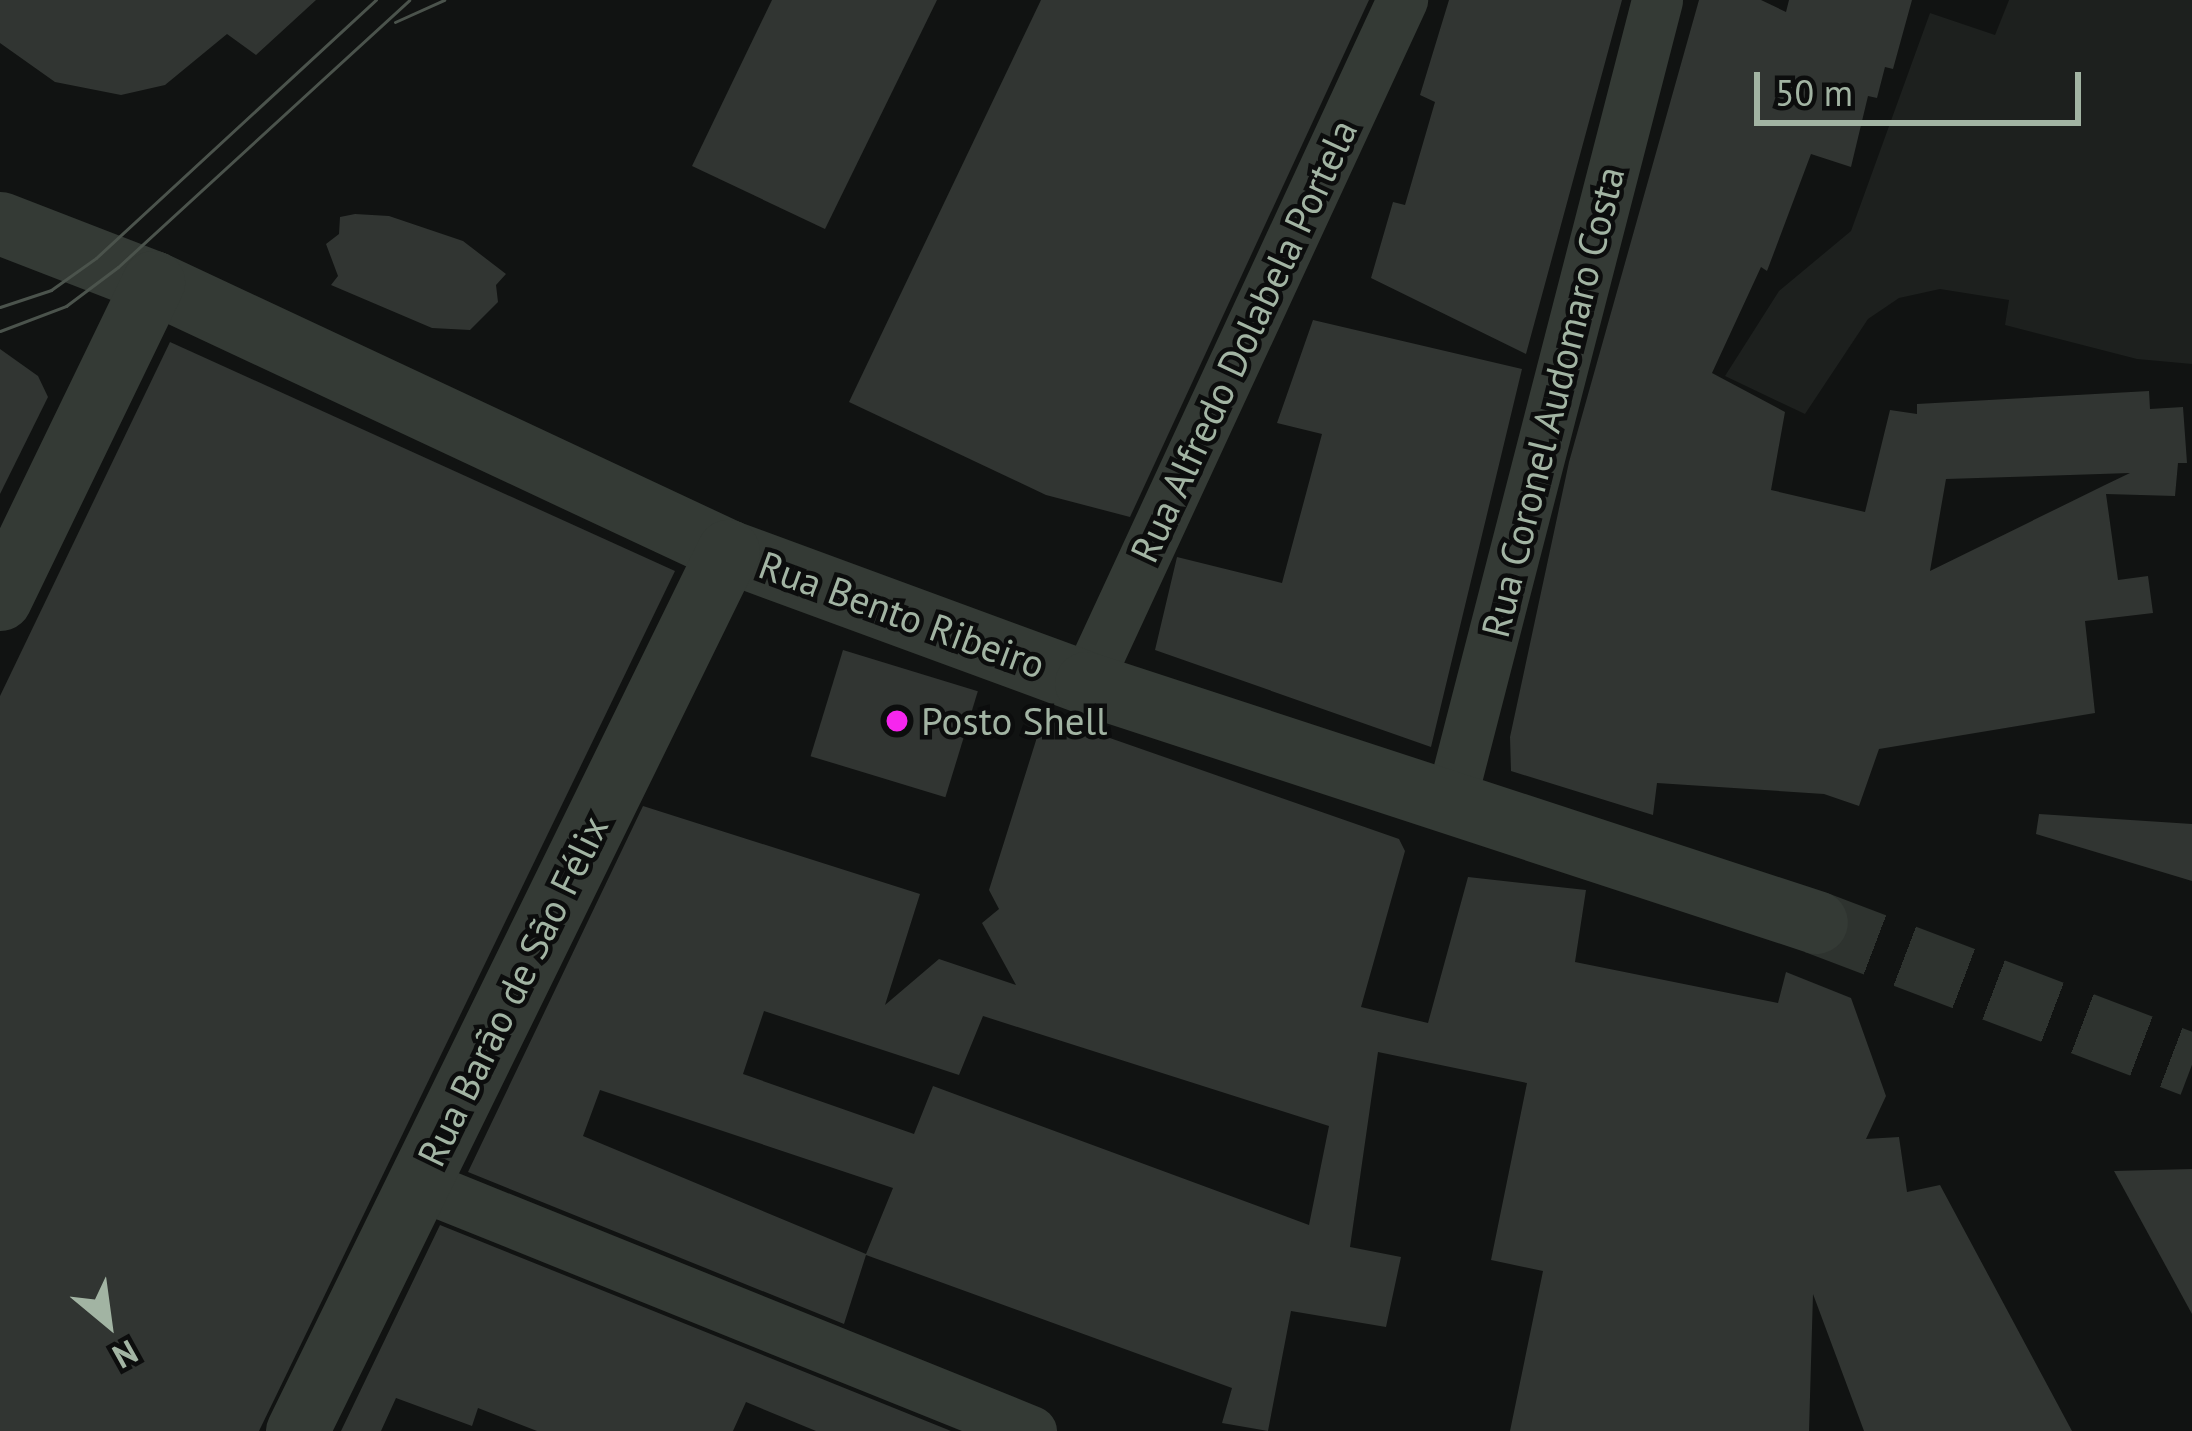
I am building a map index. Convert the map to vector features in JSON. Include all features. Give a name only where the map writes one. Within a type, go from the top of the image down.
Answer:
[{"type":"street","name":"Rua Alfredo Dolabela Portela","points":[[1086,683],[1402,0]]},
{"type":"street","name":"Rua Coronel Audomaro Costa","points":[[1450,803],[1657,0]]},
{"type":"street","name":"Rua Bento Ribeiro","points":[[0,223],[153,282],[728,551],[1086,683],[1816,922]]},
{"type":"street","points":[[0,599],[153,282]]},
{"type":"street","name":"Rua Barão de São Félix","points":[[297,1431],[728,551]]},
{"type":"street","points":[[418,1184],[1031,1431]]},
{"type":"shaded area","points":[[2009,0],[2192,0],[2192,364],[2137,359],[2005,325],[2009,300],[1940,289],[1899,298],[1868,319],[1805,414],[1725,376],[1779,291],[1851,231],[1930,13],[1995,35]]},
{"type":"building","points":[[0,0],[316,0],[256,55],[227,34],[165,85],[121,95],[55,82],[0,43]]},
{"type":"building","points":[[772,0],[937,0],[825,229],[692,166]]},
{"type":"building","points":[[1041,0],[1369,0],[1130,517],[1046,495],[849,402]]},
{"type":"building","points":[[1449,0],[1622,0],[1526,354],[1371,278],[1393,202],[1405,205],[1435,102],[1420,95]]},
{"type":"building","points":[[1699,0],[1761,0],[1786,12],[1789,0],[1912,0],[1893,69],[1885,67],[1877,98],[1868,96],[1851,167],[1811,154],[1767,271],[1761,267],[1712,373],[1785,412],[1771,490],[1865,512],[1890,410],[1917,414],[1917,404],[2149,391],[2150,409],[2183,407],[2187,463],[2178,463],[2175,496],[2106,494],[2118,580],[2148,576],[2153,613],[2085,621],[2095,713],[1879,749],[1859,806],[1824,794],[1657,783],[1653,815],[1511,771],[1510,737],[1569,462]],"holes":[[[2130,473],[1930,571],[1946,479]]]},
{"type":"building","points":[[389,216],[463,241],[506,274],[496,285],[498,302],[470,330],[432,328],[331,285],[338,276],[326,244],[339,234],[340,217]]},
{"type":"building","points":[[1313,320],[1522,369],[1431,747],[1155,650],[1177,557],[1282,583],[1322,434],[1277,423]]},
{"type":"building","points":[[170,342],[675,571],[259,1431],[0,1431],[0,696]]},
{"type":"building","points":[[0,349],[38,376],[48,397],[0,494]]},
{"type":"building","name":"Posto Shell","points":[[843,650],[978,691],[945,797],[811,756]]},
{"type":"building","points":[[1044,715],[1399,839],[1405,851],[1361,1007],[1428,1023],[1468,877],[1586,890],[1575,962],[1778,1003],[1786,972],[1851,998],[1886,1096],[1866,1139],[1899,1137],[1907,1192],[1940,1185],[2072,1431],[1864,1431],[1813,1294],[1809,1431],[1510,1431],[1543,1271],[1491,1260],[1527,1083],[1378,1052],[1350,1247],[1401,1257],[1386,1327],[1291,1311],[1268,1431],[1222,1423],[1232,1388],[866,1255],[844,1324],[468,1172],[643,806],[920,894],[885,1005],[939,959],[1016,985],[982,923],[999,909],[989,890]],"holes":[[[764,1011],[959,1075],[983,1016],[1329,1126],[1309,1225],[933,1086],[914,1134],[743,1074]],[[600,1090],[893,1188],[866,1254],[583,1136]]]},
{"type":"building","points":[[2039,814],[2192,824],[2192,881],[2036,834]]},
{"type":"building","points":[[2192,1169],[2192,1314],[2114,1171]]},
{"type":"building","points":[[440,1225],[951,1431],[816,1431],[746,1402],[733,1431],[537,1431],[478,1408],[472,1426],[396,1398],[381,1431],[341,1431]]},
{"type":"tunnel","points":[[1816,922],[2192,1065]]},
{"type":"tram line","points":[[0,307],[51,290],[96,258],[376,0]]},
{"type":"tram line","points":[[0,331],[66,306],[118,267],[409,0]]},
{"type":"tram line","points":[[395,22],[444,0]]},
{"type":"place","name":"Posto Shell","points":[[897,721]]}]
